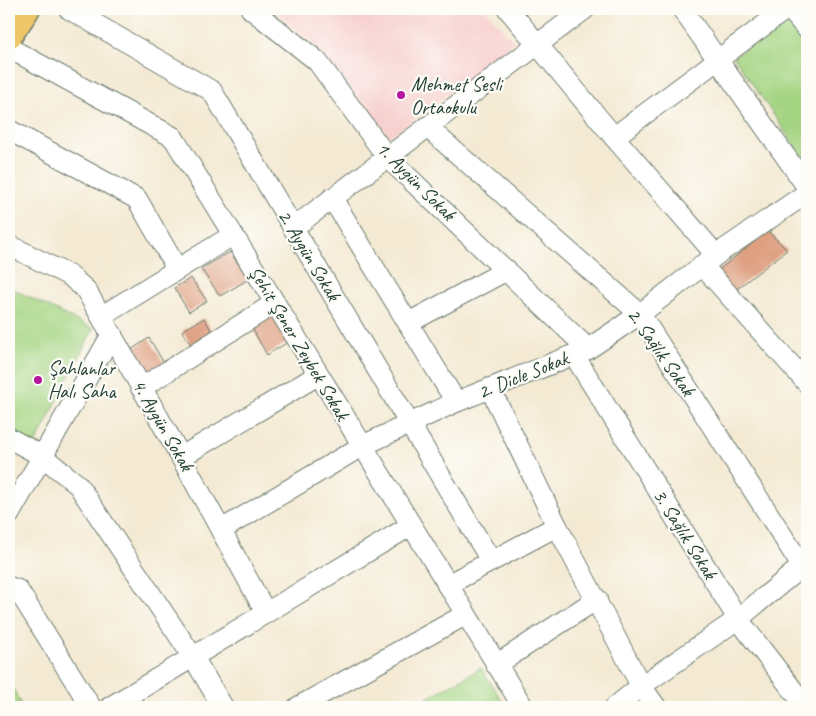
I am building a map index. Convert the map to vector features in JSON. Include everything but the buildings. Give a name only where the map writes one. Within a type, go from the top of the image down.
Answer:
[{"type":"main road","points":[[10,36],[27,9]]},
{"type":"street","name":"2. Aygün Sokak","points":[[69,9],[212,91],[491,561]]},
{"type":"street","name":"1. Aygün Sokak","points":[[251,9],[317,62],[387,157],[507,270],[581,352]]},
{"type":"street","points":[[508,9],[614,137],[807,383]]},
{"type":"street","points":[[293,228],[585,9]]},
{"type":"street","points":[[682,9],[807,187]]},
{"type":"street","points":[[614,137],[786,9]]},
{"type":"street","points":[[790,9],[807,29]]},
{"type":"street","name":"Şehit Şener Zeybek Sokak","points":[[10,36],[173,136],[410,526],[524,707]]},
{"type":"street","name":"2. Sağlık Sokak","points":[[427,127],[640,314],[806,567]]},
{"type":"street","points":[[9,130],[137,199],[177,269]]},
{"type":"street","name":"2. Dicle Sokak","points":[[221,530],[362,446],[456,402],[581,352],[640,314],[709,260],[807,193]]},
{"type":"street","points":[[332,198],[456,402]]},
{"type":"street","points":[[102,316],[232,235]]},
{"type":"street","name":"4. Aygün Sokak","points":[[9,245],[70,276],[86,290],[181,457],[266,613]]},
{"type":"street","points":[[408,322],[507,270]]},
{"type":"street","points":[[141,388],[274,303]]},
{"type":"street","points":[[9,515],[112,334]]},
{"type":"street","name":"3. Sağlık Sokak","points":[[581,352],[738,619],[806,707]]},
{"type":"street","points":[[181,457],[318,375]]},
{"type":"street","points":[[490,388],[557,526],[641,686],[656,707]]},
{"type":"street","points":[[9,438],[42,456],[78,485],[193,657],[223,707]]},
{"type":"street","points":[[110,707],[410,526]]},
{"type":"street","points":[[447,585],[557,526]]},
{"type":"street","points":[[615,707],[641,686],[738,619],[806,567]]},
{"type":"street","points":[[9,587],[18,590],[91,707]]},
{"type":"street","points":[[496,665],[597,600]]},
{"type":"street","points":[[308,705],[465,615]]},
{"type":"shaded area","name":"Mehmet Sesli Ortaokulu","points":[[273,9],[485,9],[515,43],[390,137],[321,53]]},
{"type":"green space","points":[[783,19],[807,47],[807,164],[734,57]]},
{"type":"green space","name":"Şahlanlar Halı Saha","points":[[9,287],[93,329],[35,445],[9,431]]},
{"type":"green space","points":[[481,668],[506,707],[411,707]]},
{"type":"green space","points":[[9,680],[22,707],[9,707]]},
{"type":"place","name":"Mehmet Sesli Ortaokulu","points":[[401,95]]},
{"type":"place","name":"Şahlanlar Halı Saha","points":[[38,380]]}]
